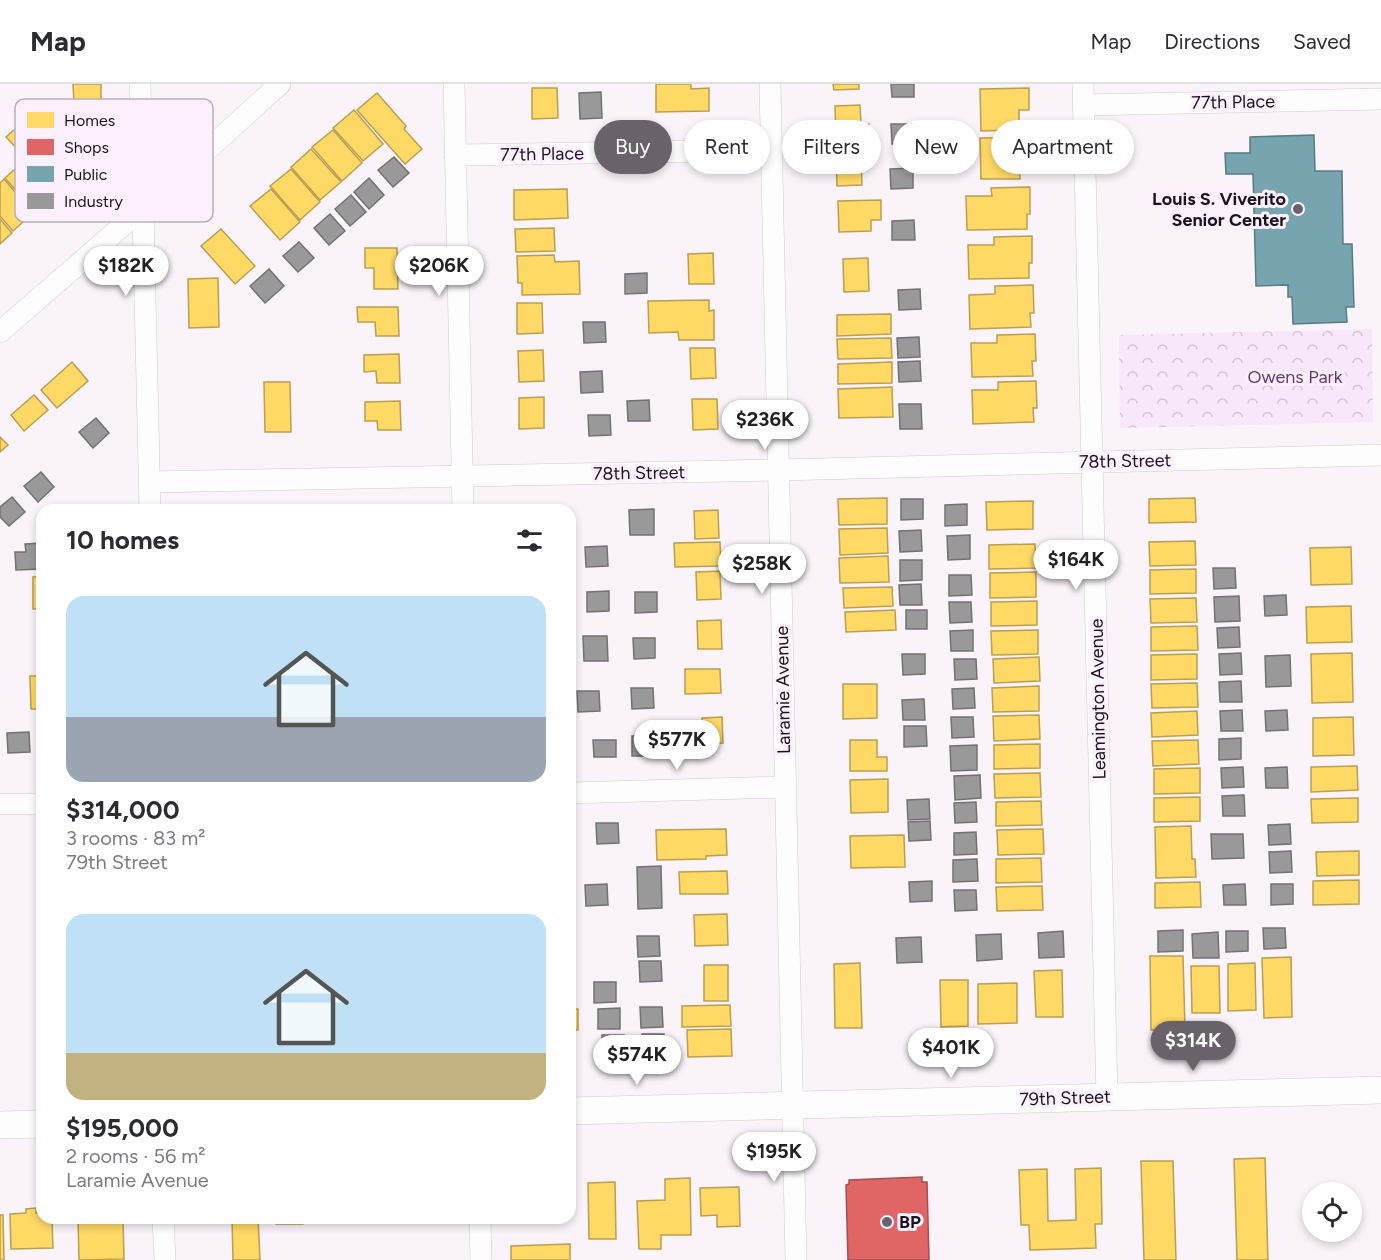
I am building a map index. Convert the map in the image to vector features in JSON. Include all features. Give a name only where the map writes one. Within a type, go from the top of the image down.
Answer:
[{"type":"main road","name":"79th Street","points":[[576,1111],[1381,1090]]},
{"type":"main road","points":[[0,1125],[36,1124]]},
{"type":"street","points":[[140,84],[140,99]]},
{"type":"street","points":[[213,145],[280,84]]},
{"type":"street","points":[[454,84],[463,504]]},
{"type":"street","name":"Laramie Avenue","points":[[770,84],[796,1260]]},
{"type":"street","name":"Leamington Avenue","points":[[1083,84],[1107,1097]]},
{"type":"street","name":"77th Place","points":[[1084,105],[1381,99]]},
{"type":"street","name":"77th Place","points":[[455,155],[772,150]]},
{"type":"street","points":[[0,332],[127,222]]},
{"type":"street","points":[[143,222],[150,504]]},
{"type":"street","name":"78th Street","points":[[150,482],[1381,455]]},
{"type":"street","points":[[576,793],[785,787]]},
{"type":"street","points":[[0,804],[36,804]]},
{"type":"street","points":[[163,1224],[165,1260]]},
{"type":"street","points":[[480,1224],[481,1260]]},
{"type":"green space","name":"Owens Park","points":[[1372,329],[1373,422],[1120,428],[1119,335]]},
{"type":"building: Homes","points":[[73,84],[101,84],[101,99],[74,99]]},
{"type":"building: Homes","points":[[656,84],[691,84],[691,89],[709,88],[709,111],[656,112]]},
{"type":"building: Homes","points":[[833,84],[859,84],[859,89],[834,90]]},
{"type":"building: Homes","points":[[532,88],[557,88],[558,118],[532,119]]},
{"type":"building: Homes","points":[[1029,88],[1029,110],[1019,110],[1019,120],[991,120],[991,131],[981,131],[980,89]]},
{"type":"building: Homes","points":[[377,93],[406,126],[404,129],[422,149],[405,164],[357,110]]},
{"type":"building: Homes","points":[[860,105],[861,120],[835,120],[835,106]]},
{"type":"building: Homes","points":[[354,110],[383,144],[363,161],[333,128]]},
{"type":"building: Homes","points":[[15,129],[15,147],[6,137]]},
{"type":"building: Homes","points":[[333,130],[362,163],[342,181],[312,147]]},
{"type":"building: Homes","points":[[980,138],[991,138],[991,174],[1020,174],[1020,179],[981,179]]},
{"type":"building: Homes","points":[[311,149],[341,182],[320,200],[291,167]]},
{"type":"building: Homes","points":[[15,169],[15,189],[5,178]]},
{"type":"building: Homes","points":[[291,169],[320,202],[300,220],[270,186]]},
{"type":"building: Homes","points":[[837,174],[862,174],[862,185],[837,186]]},
{"type":"building: Homes","points":[[4,179],[15,192],[15,222],[23,222],[13,231],[0,216],[0,183]]},
{"type":"building: Homes","points":[[1030,187],[1030,214],[1027,214],[1027,229],[967,230],[966,196],[992,196],[991,188]]},
{"type":"building: Homes","points":[[271,189],[300,222],[280,240],[250,206]]},
{"type":"building: Homes","points":[[567,189],[568,218],[514,220],[514,190]]},
{"type":"building: Homes","points":[[881,200],[881,220],[871,220],[871,231],[839,232],[838,201]]},
{"type":"building: Homes","points":[[0,219],[12,233],[0,244]]},
{"type":"building: Homes","points":[[554,228],[555,251],[516,252],[515,229]]},
{"type":"building: Homes","points":[[221,229],[255,266],[235,284],[201,246]]},
{"type":"building: Homes","points":[[1032,236],[1032,263],[1029,263],[1029,278],[969,279],[968,245],[994,245],[994,237]]},
{"type":"building: Homes","points":[[365,248],[397,248],[398,289],[374,289],[374,268],[365,268]]},
{"type":"building: Homes","points":[[713,253],[714,284],[689,284],[688,254]]},
{"type":"building: Homes","points":[[554,255],[555,262],[579,261],[580,294],[522,295],[522,283],[518,283],[517,256]]},
{"type":"building: Homes","points":[[868,258],[869,291],[844,292],[843,259]]},
{"type":"building: Homes","points":[[218,278],[219,327],[189,328],[188,279]]},
{"type":"building: Homes","points":[[1033,285],[1034,313],[1030,313],[1031,327],[970,329],[969,295],[995,294],[995,286]]},
{"type":"building: Homes","points":[[709,300],[709,311],[714,310],[714,340],[679,340],[678,332],[649,333],[648,301]]},
{"type":"building: Homes","points":[[517,303],[542,303],[543,333],[517,334]]},
{"type":"building: Homes","points":[[357,307],[398,307],[399,336],[376,336],[375,322],[358,322]]},
{"type":"building: Homes","points":[[891,314],[891,334],[837,336],[837,315]]},
{"type":"building: Homes","points":[[1035,334],[1036,361],[1032,361],[1033,376],[972,377],[971,343],[997,343],[997,335]]},
{"type":"building: Homes","points":[[891,338],[892,358],[838,359],[837,339]]},
{"type":"building: Homes","points":[[690,348],[715,348],[716,378],[691,379]]},
{"type":"building: Homes","points":[[543,350],[544,381],[519,382],[518,351]]},
{"type":"building: Homes","points":[[399,354],[400,383],[377,383],[376,371],[364,372],[364,355]]},
{"type":"building: Homes","points":[[72,362],[88,381],[57,408],[41,390]]},
{"type":"building: Homes","points":[[892,362],[892,383],[838,384],[838,364]]},
{"type":"building: Homes","points":[[1036,381],[1037,408],[1033,408],[1034,422],[973,424],[972,390],[998,390],[998,382]]},
{"type":"building: Homes","points":[[264,382],[290,382],[291,432],[265,432]]},
{"type":"building: Homes","points":[[892,387],[893,417],[839,418],[838,389]]},
{"type":"building: Homes","points":[[34,395],[48,410],[24,431],[11,415]]},
{"type":"building: Homes","points":[[544,397],[544,428],[519,429],[519,398]]},
{"type":"building: Homes","points":[[692,399],[717,399],[718,429],[693,430]]},
{"type":"building: Homes","points":[[400,401],[401,430],[378,430],[377,421],[365,421],[365,402]]},
{"type":"building: Homes","points":[[0,437],[8,445],[0,452]]},
{"type":"building: Homes","points":[[887,498],[887,524],[839,525],[838,499]]},
{"type":"building: Homes","points":[[1195,498],[1196,522],[1149,523],[1149,499]]},
{"type":"building: Homes","points":[[1033,501],[1033,529],[987,530],[986,502]]},
{"type":"building: Homes","points":[[718,510],[719,538],[695,539],[694,511]]},
{"type":"building: Homes","points":[[887,528],[888,553],[840,555],[839,529]]},
{"type":"building: Homes","points":[[1195,541],[1196,565],[1150,566],[1149,542]]},
{"type":"building: Homes","points":[[720,542],[721,566],[675,567],[674,543]]},
{"type":"building: Homes","points":[[1035,544],[1036,568],[989,569],[989,545]]},
{"type":"building: Homes","points":[[1351,547],[1352,584],[1311,585],[1310,548]]},
{"type":"building: Homes","points":[[888,556],[889,582],[840,583],[839,558]]},
{"type":"building: Homes","points":[[1196,569],[1196,593],[1150,594],[1150,570]]},
{"type":"building: Homes","points":[[720,571],[721,599],[697,600],[696,572]]},
{"type":"building: Homes","points":[[1036,572],[1036,597],[990,598],[990,573]]},
{"type":"building: Homes","points":[[33,577],[36,577],[36,609],[33,609]]},
{"type":"building: Homes","points":[[892,587],[893,606],[844,608],[843,588]]},
{"type":"building: Homes","points":[[1196,598],[1197,622],[1151,623],[1150,599]]},
{"type":"building: Homes","points":[[1037,601],[1037,625],[991,626],[991,602]]},
{"type":"building: Homes","points":[[1351,606],[1352,642],[1307,643],[1306,607]]},
{"type":"building: Homes","points":[[895,610],[896,630],[846,632],[845,612]]},
{"type":"building: Homes","points":[[721,620],[722,649],[698,649],[697,621]]},
{"type":"building: Homes","points":[[1197,626],[1198,650],[1151,651],[1151,627]]},
{"type":"building: Homes","points":[[1038,630],[1038,654],[992,655],[991,631]]},
{"type":"building: Homes","points":[[1352,653],[1353,702],[1312,703],[1311,654]]},
{"type":"building: Homes","points":[[1197,654],[1197,679],[1151,680],[1151,655]]},
{"type":"building: Homes","points":[[1039,657],[1040,681],[994,683],[993,659]]},
{"type":"building: Homes","points":[[685,669],[720,669],[721,693],[685,694]]},
{"type":"building: Homes","points":[[30,676],[36,676],[36,709],[31,709]]},
{"type":"building: Homes","points":[[1197,683],[1198,707],[1152,708],[1151,684]]},
{"type":"building: Homes","points":[[843,684],[877,684],[877,718],[843,719]]},
{"type":"building: Homes","points":[[1039,686],[1039,711],[993,712],[992,688]]},
{"type":"building: Homes","points":[[1197,711],[1198,735],[1152,737],[1151,713]]},
{"type":"building: Homes","points":[[1039,715],[1040,739],[994,741],[993,716]]},
{"type":"building: Homes","points":[[722,717],[723,743],[680,744],[680,725],[702,724],[702,718]]},
{"type":"building: Homes","points":[[1353,717],[1354,755],[1313,756],[1313,718]]},
{"type":"building: Homes","points":[[850,740],[877,740],[877,757],[887,757],[887,771],[850,771]]},
{"type":"building: Homes","points":[[1198,740],[1199,764],[1153,766],[1152,741]]},
{"type":"building: Homes","points":[[1040,744],[1040,768],[994,769],[994,745]]},
{"type":"building: Homes","points":[[1357,766],[1358,790],[1311,792],[1311,767]]},
{"type":"building: Homes","points":[[1200,768],[1200,793],[1154,794],[1154,769]]},
{"type":"building: Homes","points":[[1040,773],[1041,797],[995,798],[994,774]]},
{"type":"building: Homes","points":[[888,779],[888,812],[851,813],[850,780]]},
{"type":"building: Homes","points":[[1200,797],[1200,821],[1154,822],[1154,798]]},
{"type":"building: Homes","points":[[1358,798],[1358,822],[1312,823],[1311,799]]},
{"type":"building: Homes","points":[[1041,801],[1042,825],[996,826],[996,802]]},
{"type":"building: Homes","points":[[1191,826],[1192,859],[1195,859],[1196,877],[1156,878],[1155,827]]},
{"type":"building: Homes","points":[[726,829],[727,855],[706,856],[706,859],[657,860],[656,830]]},
{"type":"building: Homes","points":[[1043,829],[1044,854],[998,855],[997,830]]},
{"type":"building: Homes","points":[[904,835],[905,867],[851,868],[850,836]]},
{"type":"building: Homes","points":[[1359,851],[1359,875],[1317,876],[1316,852]]},
{"type":"building: Homes","points":[[1041,858],[1042,882],[996,883],[996,859]]},
{"type":"building: Homes","points":[[727,871],[728,894],[680,894],[679,872]]},
{"type":"building: Homes","points":[[1359,880],[1359,904],[1313,905],[1313,881]]},
{"type":"building: Homes","points":[[1200,882],[1201,907],[1155,908],[1155,883]]},
{"type":"building: Homes","points":[[1042,886],[1043,910],[997,911],[996,887]]},
{"type":"building: Homes","points":[[727,914],[728,945],[695,946],[694,915]]},
{"type":"building: Homes","points":[[1150,956],[1183,956],[1185,1029],[1151,1030]]},
{"type":"building: Homes","points":[[1291,957],[1292,1017],[1264,1018],[1262,958]]},
{"type":"building: Homes","points":[[860,963],[862,1028],[835,1028],[834,964]]},
{"type":"building: Homes","points":[[1255,963],[1256,1010],[1228,1011],[1228,964]]},
{"type":"building: Homes","points":[[704,965],[728,965],[728,1001],[704,1001]]},
{"type":"building: Homes","points":[[1191,966],[1219,966],[1220,1013],[1192,1013]]},
{"type":"building: Homes","points":[[1062,970],[1063,1017],[1036,1017],[1034,971]]},
{"type":"building: Homes","points":[[940,980],[968,980],[968,1026],[941,1027]]},
{"type":"building: Homes","points":[[1017,983],[1017,1023],[978,1024],[978,984]]},
{"type":"building: Homes","points":[[730,1005],[731,1026],[682,1027],[682,1006]]},
{"type":"building: Homes","points":[[576,1009],[578,1009],[578,1030],[576,1030]]},
{"type":"building: Homes","points":[[731,1029],[732,1056],[688,1057],[687,1030]]},
{"type":"building: Homes","points":[[1265,1158],[1268,1260],[1237,1260],[1234,1159]]},
{"type":"building: Homes","points":[[1141,1161],[1173,1161],[1176,1260],[1144,1260]]},
{"type":"building: Homes","points":[[1101,1168],[1102,1224],[1095,1224],[1096,1248],[1030,1250],[1029,1225],[1021,1225],[1019,1170],[1047,1169],[1048,1221],[1076,1220],[1075,1169]]},
{"type":"building: Homes","points":[[690,1178],[691,1235],[661,1235],[661,1249],[639,1249],[637,1201],[665,1200],[665,1179]]},
{"type":"building: Homes","points":[[615,1182],[616,1239],[589,1239],[588,1183]]},
{"type":"building: Homes","points":[[739,1187],[740,1226],[717,1227],[717,1215],[701,1216],[700,1188]]},
{"type":"building: Homes","points":[[36,1208],[36,1224],[52,1224],[53,1248],[11,1249],[10,1214],[26,1213],[26,1209]]},
{"type":"building: Homes","points":[[0,1215],[3,1215],[4,1260],[0,1260]]},
{"type":"building: Homes","points":[[78,1224],[123,1224],[124,1259],[79,1260]]},
{"type":"building: Homes","points":[[232,1224],[258,1224],[260,1260],[233,1260]]},
{"type":"building: Homes","points":[[570,1244],[570,1260],[511,1260],[511,1246]]},
{"type":"building: Shops","name":"BP","points":[[922,1177],[922,1182],[927,1182],[929,1260],[848,1260],[846,1185],[849,1184],[849,1180]]},
{"type":"building: Public","name":"Louis S. Viverito Senior Center","points":[[1314,135],[1315,171],[1342,171],[1343,244],[1352,244],[1354,307],[1346,307],[1347,322],[1293,324],[1292,297],[1288,297],[1288,285],[1256,286],[1253,174],[1226,174],[1225,153],[1250,153],[1250,137]]},
{"type":"building: Industry","points":[[891,84],[914,84],[914,97],[892,97]]},
{"type":"building: Industry","points":[[601,92],[602,118],[580,119],[579,93]]},
{"type":"building: Industry","points":[[891,124],[893,124],[893,144]]},
{"type":"building: Industry","points":[[394,157],[409,173],[393,187],[378,170]]},
{"type":"building: Industry","points":[[890,169],[893,169],[893,174],[913,174],[913,188],[891,189]]},
{"type":"building: Industry","points":[[369,178],[384,195],[369,209],[354,192]]},
{"type":"building: Industry","points":[[351,195],[366,212],[350,226],[335,209]]},
{"type":"building: Industry","points":[[330,214],[345,231],[329,245],[314,228]]},
{"type":"building: Industry","points":[[914,220],[915,240],[892,240],[892,221]]},
{"type":"building: Industry","points":[[299,242],[314,258],[298,272],[283,256]]},
{"type":"building: Industry","points":[[269,269],[284,286],[265,303],[250,286]]},
{"type":"building: Industry","points":[[647,273],[647,293],[625,294],[625,274]]},
{"type":"building: Industry","points":[[920,289],[921,309],[899,310],[898,290]]},
{"type":"building: Industry","points":[[583,322],[605,322],[606,342],[584,343]]},
{"type":"building: Industry","points":[[919,337],[920,357],[898,358],[897,338]]},
{"type":"building: Industry","points":[[920,361],[921,381],[899,382],[898,362]]},
{"type":"building: Industry","points":[[602,371],[603,392],[581,393],[580,372]]},
{"type":"building: Industry","points":[[649,400],[650,421],[628,421],[627,401]]},
{"type":"building: Industry","points":[[899,404],[921,404],[922,429],[900,429]]},
{"type":"building: Industry","points":[[588,415],[610,415],[611,435],[589,436]]},
{"type":"building: Industry","points":[[96,418],[109,433],[93,448],[79,432]]},
{"type":"building: Industry","points":[[41,472],[54,487],[38,502],[24,486]]},
{"type":"building: Industry","points":[[12,497],[25,512],[9,526],[0,517],[0,507]]},
{"type":"building: Industry","points":[[901,499],[923,499],[923,519],[901,520]]},
{"type":"building: Industry","points":[[967,504],[967,525],[945,526],[945,505]]},
{"type":"building: Industry","points":[[654,509],[654,535],[630,535],[629,510]]},
{"type":"building: Industry","points":[[921,530],[922,551],[900,552],[899,531]]},
{"type":"building: Industry","points":[[970,535],[970,559],[948,560],[947,536]]},
{"type":"building: Industry","points":[[36,543],[36,569],[16,570],[15,552],[26,552],[25,544]]},
{"type":"building: Industry","points":[[607,546],[608,566],[586,567],[585,547]]},
{"type":"building: Industry","points":[[900,560],[922,560],[922,580],[900,581]]},
{"type":"building: Industry","points":[[1213,568],[1235,568],[1236,588],[1214,589]]},
{"type":"building: Industry","points":[[949,575],[971,575],[972,595],[949,596]]},
{"type":"building: Industry","points":[[921,584],[922,605],[900,605],[899,585]]},
{"type":"building: Industry","points":[[609,591],[609,611],[587,612],[587,592]]},
{"type":"building: Industry","points":[[635,592],[657,592],[657,612],[635,613]]},
{"type":"building: Industry","points":[[1286,595],[1287,615],[1265,616],[1264,596]]},
{"type":"building: Industry","points":[[1239,596],[1240,621],[1215,622],[1214,597]]},
{"type":"building: Industry","points":[[949,602],[971,602],[972,622],[950,623]]},
{"type":"building: Industry","points":[[906,610],[927,610],[927,629],[906,629]]},
{"type":"building: Industry","points":[[1239,627],[1240,647],[1218,648],[1217,628]]},
{"type":"building: Industry","points":[[973,630],[973,651],[951,651],[950,631]]},
{"type":"building: Industry","points":[[583,636],[607,636],[608,661],[584,661]]},
{"type":"building: Industry","points":[[633,638],[655,638],[655,658],[634,659]]},
{"type":"building: Industry","points":[[1241,653],[1242,674],[1220,675],[1219,654]]},
{"type":"building: Industry","points":[[902,654],[925,654],[925,674],[903,675]]},
{"type":"building: Industry","points":[[1290,655],[1291,686],[1266,687],[1265,656]]},
{"type":"building: Industry","points":[[954,659],[976,659],[977,679],[955,680]]},
{"type":"building: Industry","points":[[1241,681],[1242,702],[1220,702],[1219,682]]},
{"type":"building: Industry","points":[[631,688],[653,688],[654,708],[632,709]]},
{"type":"building: Industry","points":[[974,688],[975,708],[953,709],[952,689]]},
{"type":"building: Industry","points":[[577,691],[599,691],[600,711],[578,712]]},
{"type":"building: Industry","points":[[924,699],[925,720],[903,720],[902,700]]},
{"type":"building: Industry","points":[[1242,710],[1243,731],[1221,731],[1220,711]]},
{"type":"building: Industry","points":[[1287,710],[1288,730],[1266,731],[1265,711]]},
{"type":"building: Industry","points":[[951,717],[973,717],[974,737],[952,738]]},
{"type":"building: Industry","points":[[904,726],[926,726],[927,746],[904,747]]},
{"type":"building: Industry","points":[[29,732],[30,752],[8,753],[7,733]]},
{"type":"building: Industry","points":[[650,735],[650,756],[632,756],[632,736]]},
{"type":"building: Industry","points":[[1241,738],[1241,759],[1219,760],[1219,739]]},
{"type":"building: Industry","points":[[593,740],[616,740],[616,757],[594,757]]},
{"type":"building: Industry","points":[[977,745],[977,770],[951,771],[950,746]]},
{"type":"building: Industry","points":[[1243,767],[1244,787],[1222,788],[1221,768]]},
{"type":"building: Industry","points":[[1287,767],[1288,788],[1266,788],[1265,768]]},
{"type":"building: Industry","points":[[980,775],[981,798],[955,800],[954,776]]},
{"type":"building: Industry","points":[[1244,795],[1245,816],[1223,816],[1222,796]]},
{"type":"building: Industry","points":[[929,799],[930,819],[908,820],[907,800]]},
{"type":"building: Industry","points":[[976,802],[977,822],[955,823],[954,803]]},
{"type":"building: Industry","points":[[930,821],[931,840],[909,841],[908,822]]},
{"type":"building: Industry","points":[[596,823],[618,823],[619,843],[597,844]]},
{"type":"building: Industry","points":[[1290,824],[1291,844],[1269,845],[1268,825]]},
{"type":"building: Industry","points":[[976,832],[977,854],[954,855],[954,833]]},
{"type":"building: Industry","points":[[1211,834],[1243,834],[1244,858],[1212,859]]},
{"type":"building: Industry","points":[[1291,851],[1292,872],[1270,873],[1269,852]]},
{"type":"building: Industry","points":[[977,859],[978,881],[953,882],[953,860]]},
{"type":"building: Industry","points":[[661,866],[662,908],[638,909],[637,867]]},
{"type":"building: Industry","points":[[932,881],[932,901],[910,902],[909,882]]},
{"type":"building: Industry","points":[[607,884],[608,905],[586,906],[585,885]]},
{"type":"building: Industry","points":[[1245,884],[1246,905],[1224,905],[1223,885]]},
{"type":"building: Industry","points":[[1271,884],[1293,884],[1293,904],[1271,905]]},
{"type":"building: Industry","points":[[954,890],[976,890],[977,910],[955,911]]},
{"type":"building: Industry","points":[[1263,928],[1285,928],[1286,948],[1264,949]]},
{"type":"building: Industry","points":[[1183,930],[1183,951],[1158,952],[1158,931]]},
{"type":"building: Industry","points":[[1063,931],[1064,957],[1039,958],[1038,933]]},
{"type":"building: Industry","points":[[1226,931],[1248,931],[1248,951],[1226,952]]},
{"type":"building: Industry","points":[[1218,932],[1219,958],[1193,958],[1192,934]]},
{"type":"building: Industry","points":[[1001,934],[1002,959],[977,961],[976,935]]},
{"type":"building: Industry","points":[[637,936],[659,936],[660,956],[638,957]]},
{"type":"building: Industry","points":[[921,937],[922,962],[897,963],[896,938]]},
{"type":"building: Industry","points":[[639,961],[661,961],[662,981],[640,982]]},
{"type":"building: Industry","points":[[594,982],[616,982],[616,1002],[594,1003]]},
{"type":"building: Industry","points":[[640,1007],[662,1007],[663,1027],[641,1028]]},
{"type":"building: Industry","points":[[620,1008],[620,1029],[598,1029],[598,1009]]},
{"type":"building: Industry","points":[[642,1034],[664,1034],[665,1054],[643,1055]]},
{"type":"building: Industry","points":[[602,1035],[624,1035],[625,1055],[602,1056]]},
{"type":"place","name":"Louis S. Viverito Senior Center","points":[[1298,209]]},
{"type":"place","name":"BP","points":[[887,1222]]}]
